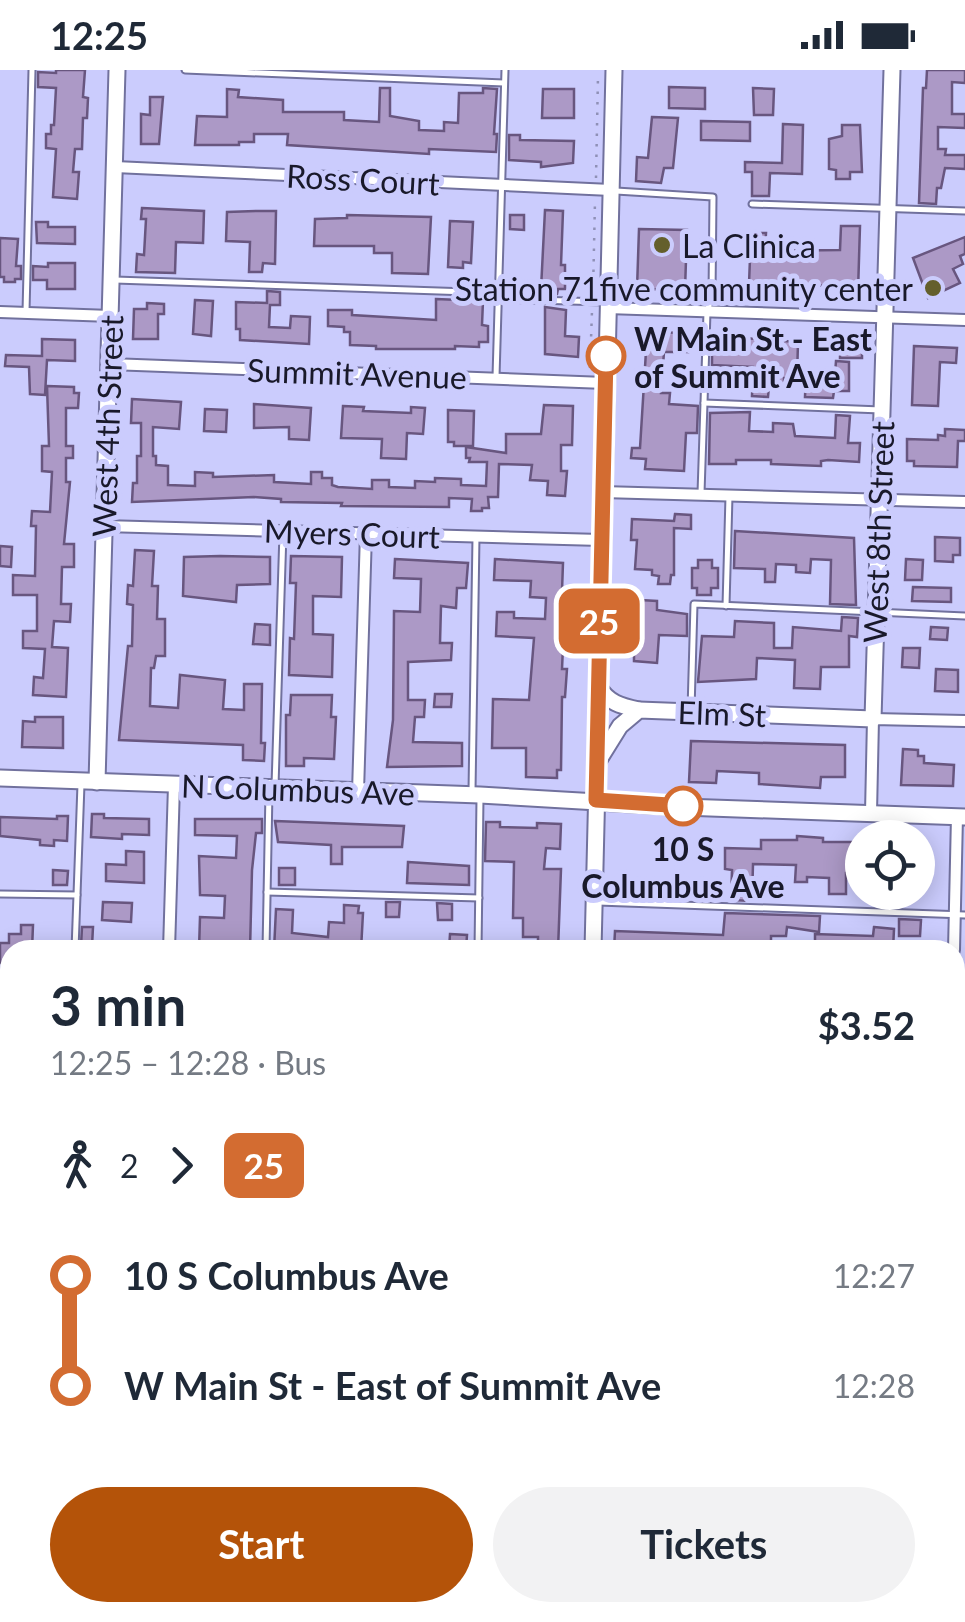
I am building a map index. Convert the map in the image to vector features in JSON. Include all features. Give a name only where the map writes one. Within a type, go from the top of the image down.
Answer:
[{"type":"main road","name":"West 4th Street","points":[[89,782],[104,526],[118,70]]},
{"type":"main road","points":[[593,940],[602,492],[597,383],[603,304],[603,190],[614,70]]},
{"type":"main road","name":"West 8th Street","points":[[874,719],[892,70]]},
{"type":"main road","points":[[598,686],[615,704],[640,710]]},
{"type":"main road","name":"Elm St","points":[[597,763],[620,726],[640,710],[874,719]]},
{"type":"main road","name":"N Columbus Ave","points":[[0,778],[961,817]]},
{"type":"street","name":"Ross Court","points":[[115,166],[603,190]]},
{"type":"street","points":[[603,304],[707,312],[965,320]]},
{"type":"street","points":[[0,312],[112,316]]},
{"type":"street","name":"Summit Avenue","points":[[110,364],[597,383]]},
{"type":"street","points":[[602,492],[965,502]]},
{"type":"street","name":"Myers Court","points":[[104,526],[601,540]]},
{"type":"street","points":[[358,792],[366,533]]},
{"type":"street","points":[[874,719],[965,721]]},
{"type":"street","name":"West 8th Street","points":[[871,813],[874,719]]},
{"type":"street","points":[[169,940],[174,785]]},
{"type":"street","points":[[956,940],[960,915],[961,817]]},
{"type":"lane","points":[[26,313],[32,70]]},
{"type":"lane","points":[[185,70],[504,84]]},
{"type":"lane","points":[[496,377],[505,70]]},
{"type":"lane","points":[[603,190],[713,196],[701,496]]},
{"type":"lane","points":[[752,204],[965,211]]},
{"type":"lane","points":[[112,280],[603,304]]},
{"type":"lane","points":[[704,403],[881,410]]},
{"type":"lane","points":[[726,606],[729,496]]},
{"type":"lane","points":[[266,940],[283,531]]},
{"type":"lane","points":[[476,536],[478,940]]},
{"type":"lane","points":[[690,712],[694,604],[965,616]]},
{"type":"lane","points":[[76,940],[89,782]]},
{"type":"lane","points":[[267,892],[479,898]]},
{"type":"lane","points":[[0,894],[77,895]]},
{"type":"lane","points":[[594,902],[960,915]]},
{"type":"path","points":[[597,383],[603,304],[598,70]]},
{"type":"building","points":[[85,70],[83,97],[88,98],[87,118],[83,118],[82,149],[75,149],[73,172],[79,172],[77,199],[53,197],[56,149],[46,148],[46,134],[51,134],[54,125],[56,88],[38,87],[38,72]]},
{"type":"building","points":[[927,70],[965,70],[965,83],[952,82],[952,114],[965,114],[965,128],[938,127],[938,149],[946,149],[945,155],[965,155],[965,169],[945,168],[936,204],[919,203]]},
{"type":"building","points":[[669,87],[705,88],[705,109],[669,108]]},
{"type":"building","points":[[380,88],[390,88],[390,116],[419,121],[419,130],[444,131],[444,122],[458,123],[459,93],[497,89],[496,152],[429,149],[429,154],[287,145],[288,134],[254,134],[254,142],[239,145],[195,145],[197,116],[227,117],[227,89],[239,90],[238,97],[283,100],[283,112],[344,112],[344,120],[379,122]]},
{"type":"building","points":[[753,88],[774,89],[773,115],[754,115]]},
{"type":"building","points":[[543,89],[574,89],[574,118],[542,118]]},
{"type":"building","points":[[150,97],[163,97],[159,144],[141,144],[141,114],[150,115]]},
{"type":"building","points":[[652,117],[678,118],[673,168],[664,168],[661,183],[636,181],[637,157],[648,158]]},
{"type":"building","points":[[701,121],[750,122],[750,141],[701,140]]},
{"type":"building","points":[[783,124],[803,125],[802,174],[770,173],[769,196],[752,196],[752,172],[745,172],[745,162],[782,163]]},
{"type":"building","points":[[842,125],[860,125],[862,172],[850,172],[850,179],[836,179],[836,170],[829,169],[829,139],[842,136]]},
{"type":"building","points":[[509,135],[520,135],[520,140],[574,141],[573,163],[541,167],[541,162],[509,160]]},
{"type":"building","points":[[142,208],[204,211],[203,243],[176,242],[175,273],[136,272],[137,254],[144,255],[146,219],[141,219]]},
{"type":"building","points":[[545,210],[563,211],[561,265],[565,265],[565,289],[558,289],[557,294],[546,294],[546,289],[541,289]]},
{"type":"building","points":[[276,211],[275,264],[263,263],[262,272],[249,272],[250,242],[226,241],[227,212]]},
{"type":"building","points":[[347,215],[431,217],[428,274],[392,273],[392,253],[374,253],[374,246],[314,246],[315,219]]},
{"type":"building","points":[[510,215],[524,215],[524,230],[510,229]]},
{"type":"building","points":[[450,221],[473,222],[471,263],[463,262],[463,268],[448,267]]},
{"type":"building","points":[[36,222],[48,222],[48,227],[75,227],[75,244],[37,243]]},
{"type":"building","points":[[841,226],[860,226],[858,292],[839,292],[840,286],[749,284],[751,233],[766,233],[765,251],[840,250]]},
{"type":"building","name":"La Clinica","points":[[639,229],[687,230],[685,290],[637,289]]},
{"type":"building","points":[[965,237],[965,254],[960,256],[963,264],[953,269],[960,283],[928,298],[913,258]]},
{"type":"building","points":[[0,238],[18,239],[16,266],[21,266],[21,279],[15,282],[4,282],[4,277],[0,277]]},
{"type":"building","points":[[48,263],[75,263],[75,289],[47,289],[47,280],[33,280],[33,266],[48,267]]},
{"type":"building","points":[[267,291],[280,292],[280,305],[270,305],[269,327],[290,328],[291,316],[310,317],[309,344],[240,340],[236,302],[267,303]]},
{"type":"building","points":[[436,299],[483,301],[482,325],[488,326],[488,342],[479,342],[479,347],[455,349],[376,349],[350,345],[350,332],[344,332],[344,327],[328,326],[328,310],[436,320]]},
{"type":"building","points":[[195,300],[213,301],[211,336],[193,334]]},
{"type":"building","points":[[147,303],[164,304],[164,314],[158,314],[158,339],[133,339],[134,309],[147,309]]},
{"type":"building","points":[[545,307],[566,310],[565,336],[579,337],[578,357],[545,354]]},
{"type":"building","points":[[644,332],[688,333],[688,352],[664,352],[661,393],[670,393],[669,404],[698,406],[697,433],[686,433],[684,471],[645,469],[646,459],[631,458],[632,448],[640,448]]},
{"type":"building","points":[[743,338],[798,342],[797,379],[784,378],[784,386],[769,386],[768,397],[752,396],[753,367],[712,365],[712,349],[719,349],[719,344],[742,342]]},
{"type":"building","points":[[42,339],[75,340],[75,361],[47,360],[45,395],[30,394],[29,367],[5,366],[6,355],[42,356]]},
{"type":"building","points":[[840,344],[862,344],[862,358],[840,358]]},
{"type":"building","points":[[914,346],[957,348],[956,363],[940,362],[938,406],[912,405]]},
{"type":"building","points":[[836,361],[849,362],[849,391],[834,391],[833,398],[805,397],[806,372],[835,374]]},
{"type":"building","points":[[47,386],[74,387],[74,393],[79,393],[78,408],[66,408],[66,446],[73,446],[73,458],[66,458],[66,482],[70,482],[64,544],[74,544],[74,567],[62,567],[61,604],[71,604],[70,622],[54,621],[52,647],[68,648],[66,697],[33,695],[34,677],[43,678],[45,649],[23,648],[23,631],[37,631],[37,595],[13,595],[13,575],[35,576],[36,526],[31,526],[32,511],[50,512],[52,472],[42,471],[42,446],[49,446]]},
{"type":"building","points":[[132,399],[181,402],[179,429],[153,427],[153,456],[156,465],[168,466],[168,485],[195,486],[195,472],[213,473],[213,477],[274,475],[274,482],[311,484],[311,472],[322,472],[322,478],[332,478],[332,485],[372,489],[372,480],[389,480],[389,487],[415,488],[415,481],[435,482],[435,478],[461,479],[461,485],[486,486],[487,462],[469,462],[466,447],[506,453],[506,434],[541,434],[544,405],[573,406],[572,445],[561,445],[561,471],[567,471],[565,496],[547,495],[548,481],[530,480],[532,465],[499,464],[498,497],[488,497],[489,508],[482,511],[471,511],[472,499],[449,498],[449,507],[341,506],[342,503],[281,502],[254,497],[132,502],[137,456],[141,456],[141,423],[131,423]]},
{"type":"building","points":[[254,404],[311,408],[309,440],[289,439],[289,427],[254,428]]},
{"type":"building","points":[[343,406],[411,413],[411,407],[425,408],[423,434],[407,433],[406,459],[381,458],[382,439],[341,438]]},
{"type":"building","points":[[205,409],[227,410],[226,432],[204,431]]},
{"type":"building","points":[[448,410],[474,411],[473,446],[454,446],[454,442],[448,442]]},
{"type":"building","points":[[750,412],[749,431],[773,432],[773,423],[793,424],[795,436],[835,438],[836,415],[850,416],[848,443],[860,443],[859,462],[828,460],[821,461],[821,466],[736,460],[736,464],[709,464],[710,413]]},
{"type":"building","points":[[945,429],[965,430],[965,441],[958,441],[957,467],[914,466],[914,461],[907,461],[907,439],[938,440],[938,435],[945,436]]},
{"type":"building","points":[[675,514],[691,515],[691,529],[674,528],[674,575],[670,584],[658,584],[659,576],[652,575],[652,570],[635,569],[637,540],[631,540],[632,519],[674,521]]},
{"type":"building","points":[[735,531],[854,538],[856,605],[830,604],[831,560],[811,559],[810,573],[796,572],[796,565],[776,564],[775,582],[765,582],[765,569],[734,568]]},
{"type":"building","points":[[935,537],[960,538],[960,555],[953,555],[953,562],[935,561]]},
{"type":"building","points":[[0,546],[12,547],[11,567],[0,566]]},
{"type":"building","points":[[135,550],[154,551],[152,586],[158,586],[157,619],[165,619],[165,656],[156,656],[151,668],[150,706],[178,708],[180,675],[225,680],[223,709],[244,710],[244,684],[262,684],[264,761],[243,760],[243,745],[119,740],[128,646],[132,646],[133,605],[127,604],[128,585],[133,586]]},
{"type":"building","points":[[291,556],[342,557],[341,597],[313,596],[313,634],[333,635],[332,677],[289,675],[296,583],[290,583]]},
{"type":"building","points":[[184,557],[270,557],[270,584],[237,585],[236,602],[183,596]]},
{"type":"building","points":[[395,559],[468,563],[466,588],[457,588],[456,608],[441,606],[440,643],[452,643],[451,660],[408,662],[408,700],[425,700],[424,717],[415,717],[413,742],[462,743],[462,766],[387,767],[393,720],[394,611],[420,612],[421,579],[394,578]]},
{"type":"building","points":[[495,559],[563,563],[560,647],[562,669],[567,669],[562,697],[561,770],[557,770],[557,778],[526,777],[526,748],[492,748],[493,699],[529,700],[534,638],[496,636],[497,612],[514,612],[514,618],[545,619],[546,598],[530,597],[531,581],[494,580]]},
{"type":"building","points":[[906,559],[923,560],[922,580],[905,580]]},
{"type":"building","points":[[698,560],[712,560],[712,568],[718,568],[718,588],[711,588],[711,595],[697,595],[697,588],[692,588],[692,568],[698,568]]},
{"type":"building","points":[[913,587],[951,588],[951,602],[912,601]]},
{"type":"building","points":[[640,600],[657,601],[657,610],[687,614],[687,636],[659,635],[657,663],[634,661]]},
{"type":"building","points":[[842,617],[858,618],[857,637],[849,636],[849,667],[821,667],[820,689],[794,688],[795,660],[757,658],[756,679],[698,682],[702,636],[734,637],[735,621],[774,623],[774,648],[792,648],[793,627],[841,631]]},
{"type":"building","points":[[255,624],[270,625],[270,645],[253,644]]},
{"type":"building","points":[[931,627],[948,628],[947,640],[930,639]]},
{"type":"building","points":[[903,648],[920,648],[919,668],[902,667]]},
{"type":"building","points":[[936,669],[958,670],[958,692],[935,691]]},
{"type":"building","points":[[435,694],[452,694],[451,707],[434,707]]},
{"type":"building","points":[[291,695],[332,695],[331,717],[336,717],[334,759],[304,758],[304,766],[286,766],[286,715],[290,715]]},
{"type":"building","points":[[35,717],[63,717],[63,748],[22,747],[23,721],[35,722]]},
{"type":"building","points":[[691,741],[845,745],[845,777],[821,777],[820,788],[759,784],[759,773],[717,771],[716,783],[689,782]]},
{"type":"building","points":[[903,749],[918,750],[924,763],[954,765],[953,786],[901,785]]},
{"type":"building","points":[[92,814],[149,819],[149,835],[122,834],[122,839],[91,837]]},
{"type":"building","points":[[68,816],[67,841],[54,840],[54,846],[40,845],[40,840],[0,836],[0,817]]},
{"type":"building","points":[[195,819],[262,819],[262,833],[256,833],[252,870],[250,940],[199,940],[200,917],[224,918],[225,896],[200,895],[199,856],[236,858],[237,836],[195,835]]},
{"type":"building","points":[[275,821],[404,826],[402,847],[342,847],[342,864],[331,864],[331,845],[278,842]]},
{"type":"building","points":[[486,822],[500,822],[500,827],[537,828],[537,823],[561,824],[560,849],[546,848],[544,869],[561,869],[558,940],[523,937],[523,918],[513,918],[514,862],[485,861]]},
{"type":"building","points":[[797,836],[845,842],[845,894],[829,894],[829,878],[807,877],[807,882],[795,882],[796,865],[753,864],[752,901],[731,900],[732,870],[725,869],[725,848],[761,849],[761,840],[797,840]]},
{"type":"building","points":[[126,851],[144,852],[144,883],[106,881],[106,864],[126,865]]},
{"type":"building","points":[[408,862],[469,866],[469,885],[407,883]]},
{"type":"building","points":[[279,868],[295,868],[295,885],[279,885]]},
{"type":"building","points":[[53,870],[68,871],[67,885],[53,885]]},
{"type":"building","points":[[103,902],[132,903],[131,922],[102,920]]},
{"type":"building","points":[[386,902],[400,902],[399,917],[386,917]]},
{"type":"building","points":[[437,903],[452,904],[452,920],[438,920]]},
{"type":"building","points":[[344,905],[359,906],[358,913],[363,913],[362,940],[274,940],[276,909],[293,910],[292,933],[328,937],[329,922],[344,923]]},
{"type":"building","points":[[725,913],[820,916],[819,932],[787,927],[786,936],[771,936],[771,940],[615,940],[615,931],[723,935]]},
{"type":"building","points":[[899,919],[921,920],[920,936],[899,936]]},
{"type":"building","points":[[21,925],[33,925],[32,940],[9,940],[9,934],[21,934]]},
{"type":"building","points":[[82,927],[93,927],[92,940],[81,940]]},
{"type":"building","points":[[874,927],[894,929],[893,940],[815,940],[815,934],[873,936]]},
{"type":"building","points":[[450,934],[467,935],[467,940],[450,940]]},
{"type":"bus line","name":"25","points":[[606,356],[596,800],[683,806]]},
{"type":"place","name":"La Clinica","points":[[662,245]]},
{"type":"place","name":"Station 71five community center","points":[[933,288]]},
{"type":"place","name":"W Main St - East of Summit Ave","points":[[606,356]]},
{"type":"place","name":"10 S Columbus Ave","points":[[683,806]]}]
